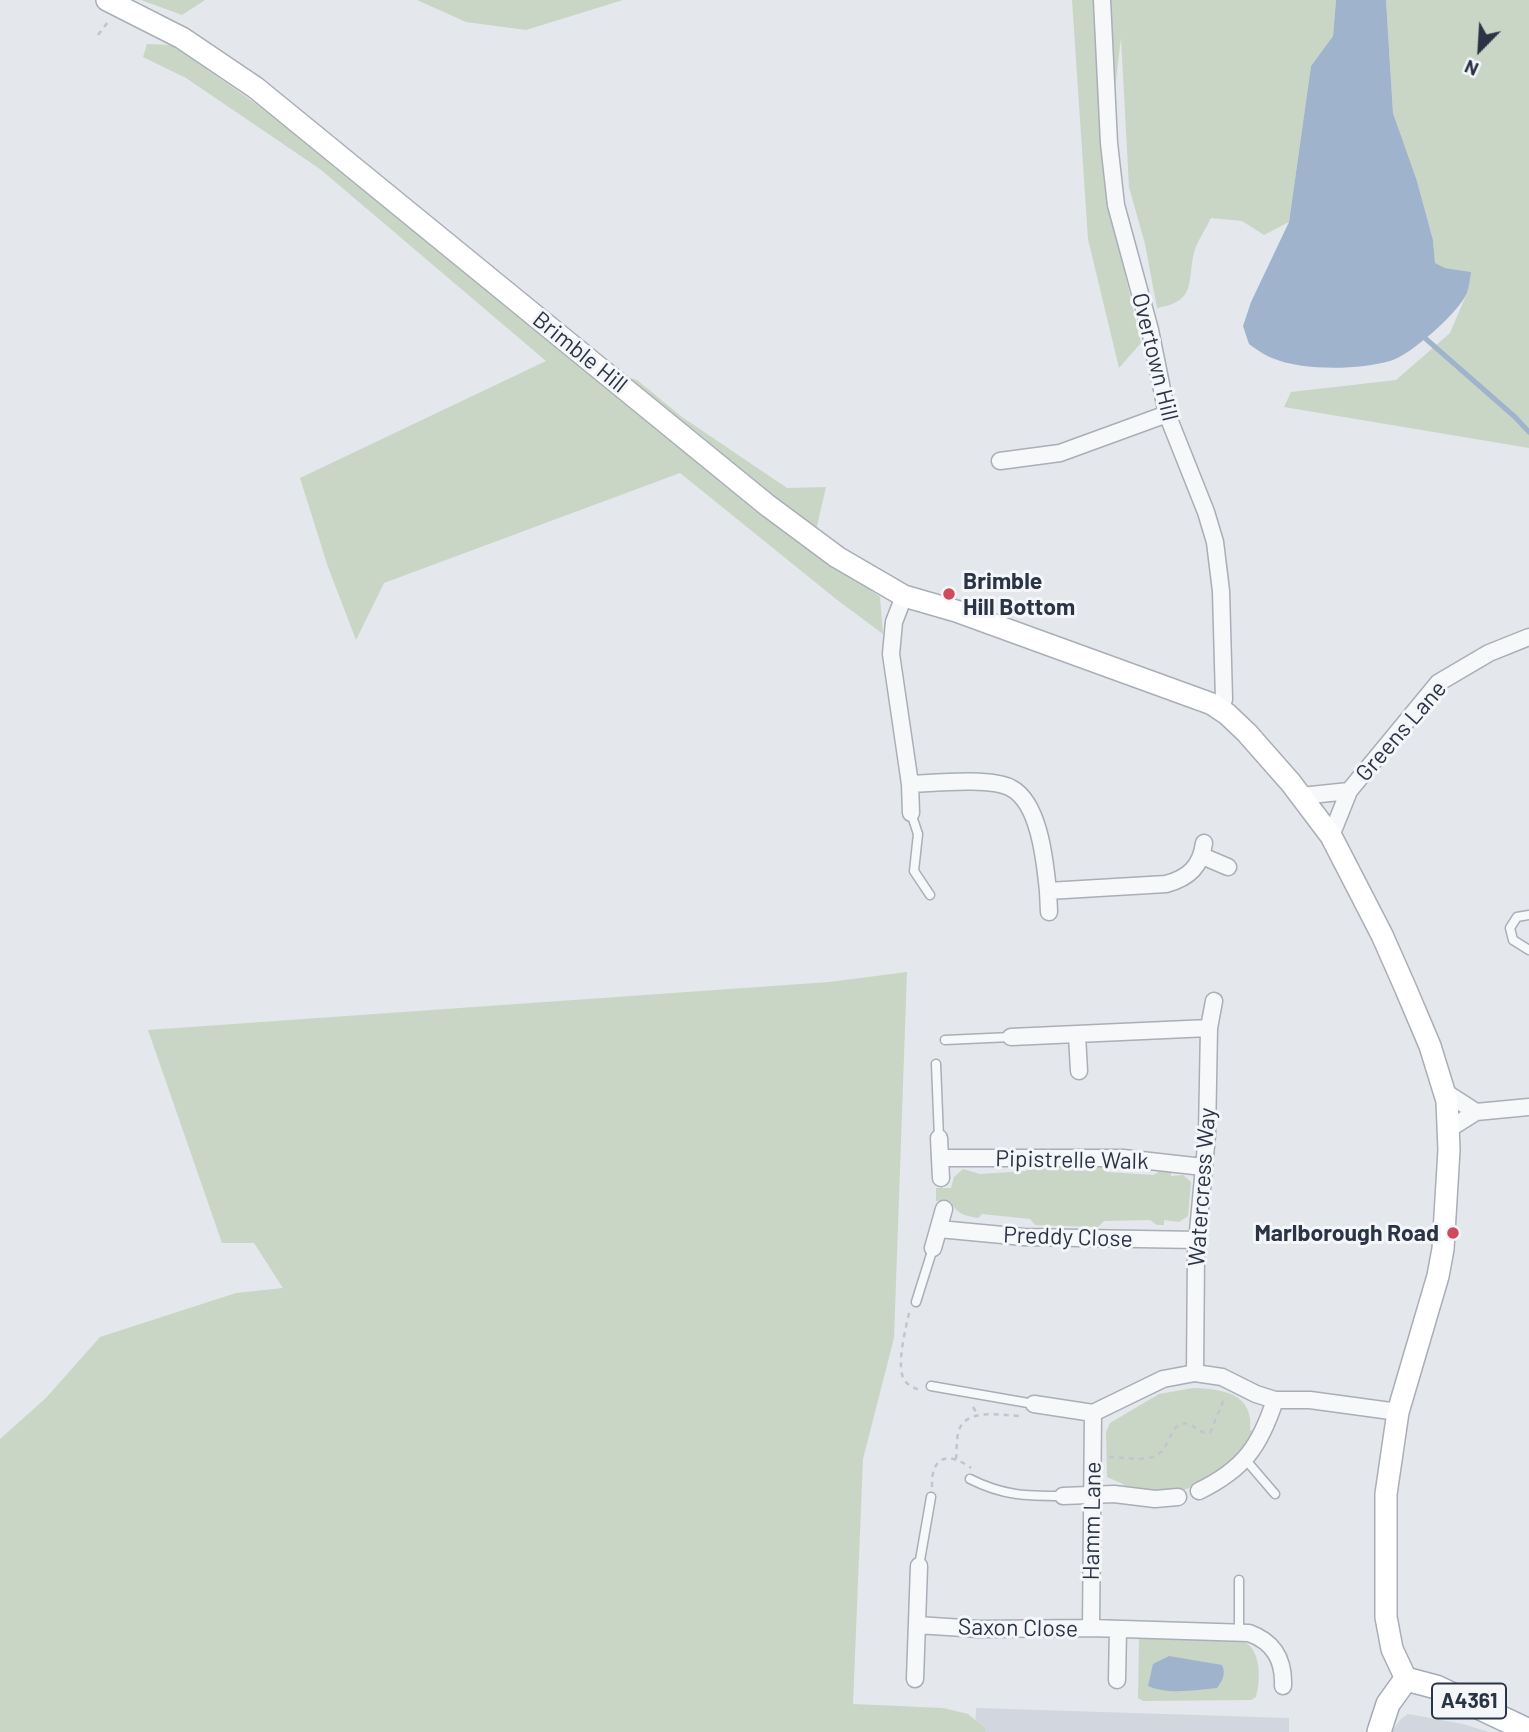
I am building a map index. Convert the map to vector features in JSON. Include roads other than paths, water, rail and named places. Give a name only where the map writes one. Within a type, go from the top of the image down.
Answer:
[{"type":"main road","name":"Brimble Hill","points":[[107,0],[182,38],[256,88],[767,505],[837,557],[904,597],[956,611],[1221,709]]},
{"type":"main road","points":[[1221,709],[1247,733],[1331,836],[1382,935],[1430,1046],[1445,1092],[1449,1129],[1445,1237],[1441,1263],[1398,1412],[1386,1494],[1385,1608],[1392,1649],[1406,1679]]},
{"type":"main road","name":"A4361","points":[[1379,1732],[1388,1704],[1406,1679],[1446,1691],[1529,1731]]},
{"type":"street","name":"Overtown Hill","points":[[1102,0],[1113,188],[1122,232],[1150,330],[1167,414],[1206,512],[1217,555],[1224,699],[1221,709]]},
{"type":"street","points":[[1000,461],[1060,453],[1167,414]]},
{"type":"street","points":[[904,597],[894,622],[891,654],[910,784],[911,813]]},
{"type":"street","name":"Greens Lane","points":[[1331,836],[1349,791],[1438,683],[1489,653],[1529,637]]},
{"type":"street","points":[[910,784],[990,783],[1010,787],[1020,794],[1028,804],[1043,849],[1049,912]]},
{"type":"street","name":"Greens Lane","points":[[1301,796],[1349,791]]},
{"type":"street","points":[[1048,891],[1166,884],[1190,874],[1198,866],[1203,850],[1228,867]]},
{"type":"street","name":"Watercress Way","points":[[1195,1373],[1197,1240],[1207,1135],[1209,1028],[1214,1002]]},
{"type":"street","points":[[1011,1037],[1209,1028]]},
{"type":"street","points":[[1077,1035],[1079,1071]]},
{"type":"street","points":[[1445,1092],[1476,1112]]},
{"type":"street","points":[[1449,1129],[1476,1112],[1529,1107]]},
{"type":"street","points":[[939,1138],[941,1178]]},
{"type":"street","name":"Pipistrelle Walk","points":[[940,1158],[1123,1158],[1203,1167]]},
{"type":"street","points":[[933,1248],[944,1209]]},
{"type":"street","name":"Preddy Close","points":[[939,1229],[1024,1237],[1197,1240]]},
{"type":"street","points":[[1034,1404],[1093,1413],[1153,1383],[1195,1373],[1222,1377],[1275,1400],[1310,1400],[1398,1412]]},
{"type":"street","points":[[1199,1491],[1221,1480],[1245,1458],[1263,1434],[1275,1400]]},
{"type":"street","name":"Hamm Lane","points":[[1091,1628],[1093,1413]]},
{"type":"street","points":[[1063,1496],[1114,1494],[1155,1499],[1178,1497]]},
{"type":"street","points":[[915,1679],[919,1566]]},
{"type":"street","name":"Saxon Close","points":[[917,1625],[979,1629],[1091,1628],[1239,1632],[1258,1636],[1274,1649],[1282,1665],[1283,1686]]},
{"type":"street","points":[[1117,1680],[1118,1629]]},
{"type":"lane","points":[[911,813],[918,834],[914,871],[930,895]]},
{"type":"lane","points":[[1529,915],[1514,920],[1510,932],[1513,940],[1529,950]]},
{"type":"lane","points":[[945,1040],[1011,1037]]},
{"type":"lane","points":[[936,1064],[939,1138]]},
{"type":"lane","points":[[916,1302],[933,1248]]},
{"type":"lane","points":[[931,1386],[1034,1404]]},
{"type":"lane","points":[[1245,1458],[1275,1494]]},
{"type":"lane","points":[[970,1479],[996,1491],[1019,1496],[1063,1496]]},
{"type":"lane","points":[[919,1566],[931,1497]]},
{"type":"lane","points":[[1239,1580],[1239,1632]]},
{"type":"water","points":[[1336,0],[1386,0],[1393,113],[1417,181],[1433,240],[1435,263],[1445,268],[1471,272],[1467,293],[1462,301],[1444,322],[1410,351],[1377,364],[1331,368],[1299,365],[1269,357],[1249,344],[1243,326],[1251,302],[1289,222],[1311,66],[1333,36]]},
{"type":"water","points":[[1169,1656],[1222,1665],[1222,1679],[1217,1688],[1191,1691],[1164,1690],[1148,1686],[1153,1664]]},
{"type":"waterway","points":[[1426,339],[1529,432]]},
{"type":"place","name":"Brimble Hill Bottom","points":[[949,594]]},
{"type":"place","name":"Marlborough Road","points":[[1453,1233]]}]
